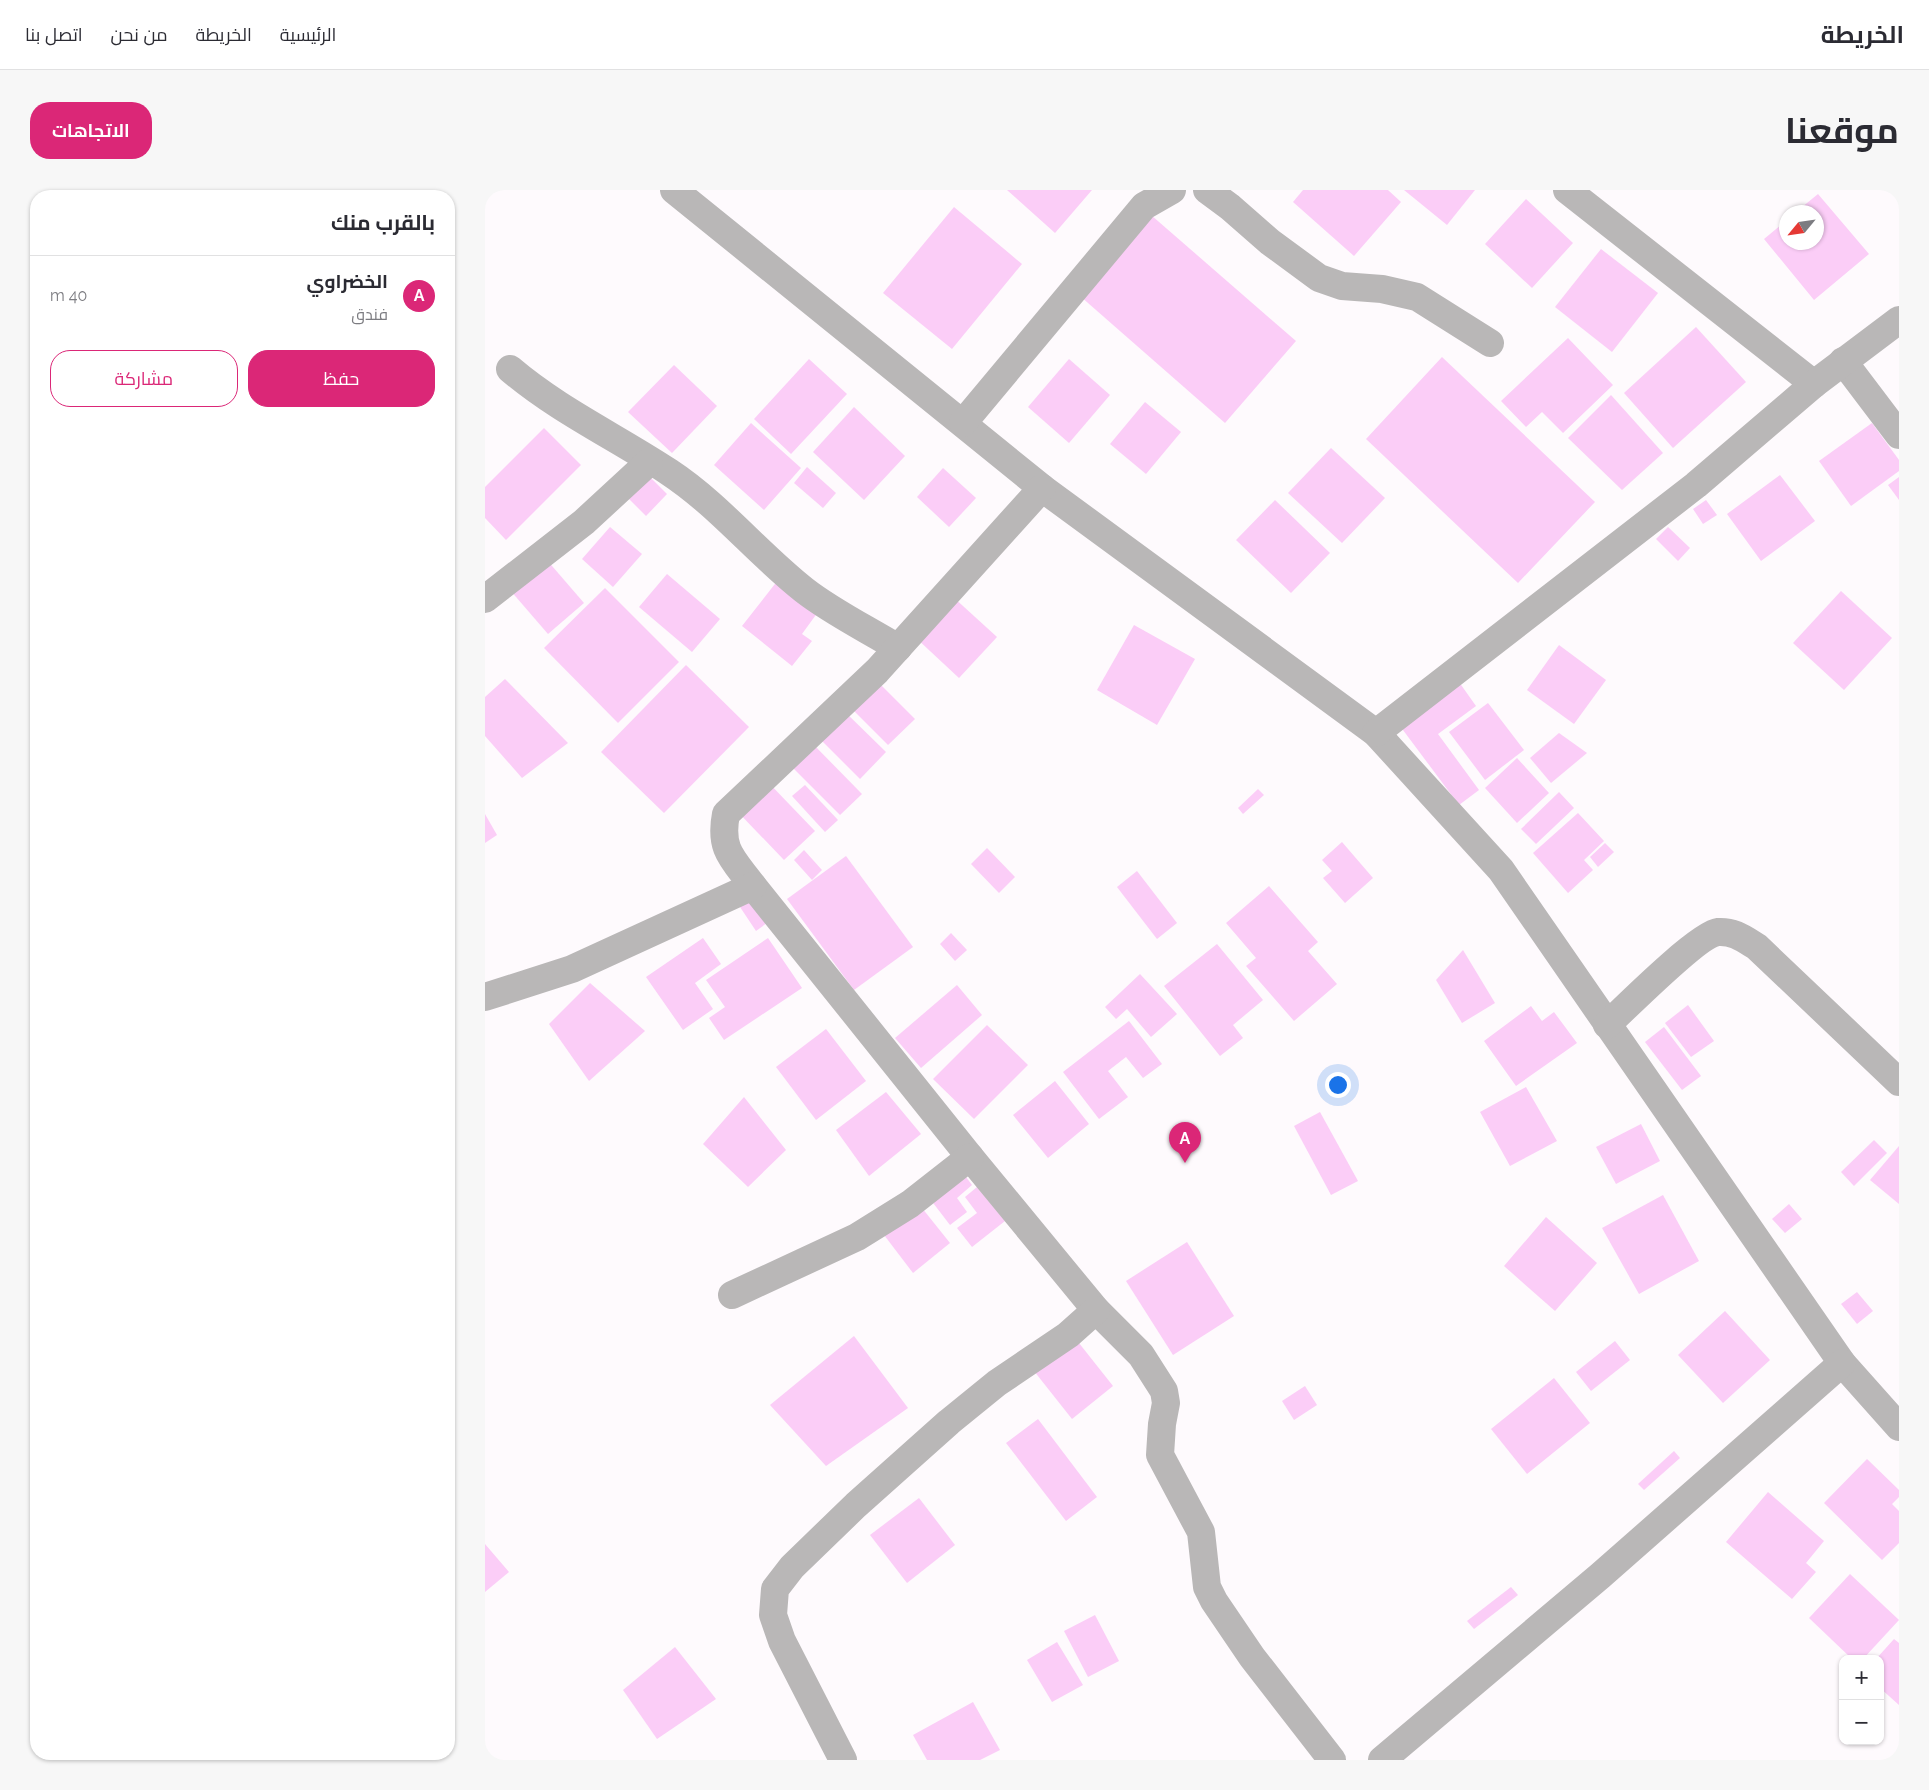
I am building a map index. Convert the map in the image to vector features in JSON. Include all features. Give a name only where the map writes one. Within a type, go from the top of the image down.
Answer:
[{"type":"street","points":[[674,190],[1042,488],[1376,733],[1501,870],[1842,1363],[1899,1427]]},
{"type":"street","points":[[963,423],[1144,206],[1172,190]]},
{"type":"street","points":[[1207,190],[1276,247],[1319,278],[1342,286],[1382,289],[1417,297],[1490,343]]},
{"type":"street","points":[[1567,190],[1814,384]]},
{"type":"street","points":[[1376,733],[1696,485],[1814,384],[1899,320]]},
{"type":"street","points":[[1843,362],[1899,435]]},
{"type":"street","points":[[510,369],[533,389],[668,472],[699,495],[767,559],[805,591],[898,648]]},
{"type":"street","points":[[485,599],[584,522],[649,462]]},
{"type":"street","points":[[1042,488],[877,672],[726,814],[722,833],[726,849],[753,886],[970,1157],[1096,1310],[1141,1355],[1164,1391],[1166,1403],[1162,1424],[1161,1455],[1201,1532],[1207,1587],[1213,1601],[1252,1657],[1331,1760]]},
{"type":"street","points":[[485,997],[573,969],[753,886]]},
{"type":"street","points":[[1607,1025],[1689,949],[1717,932],[1735,934],[1757,947],[1899,1082]]},
{"type":"street","points":[[731,1295],[857,1237],[910,1204],[970,1157]]},
{"type":"street","points":[[843,1760],[782,1641],[773,1615],[775,1589],[792,1567],[856,1505],[942,1429],[997,1383],[1068,1336],[1096,1310]]},
{"type":"street","points":[[1381,1760],[1601,1576],[1842,1363]]},
{"type":"building","points":[[1007,190],[1092,190],[1055,233]]},
{"type":"building","points":[[1303,190],[1388,190],[1401,202],[1354,256],[1293,202]]},
{"type":"building","points":[[1404,190],[1475,190],[1447,225]]},
{"type":"building","points":[[1818,194],[1869,254],[1814,300],[1764,239],[1779,227],[1779,250],[1824,250],[1824,205],[1805,205]]},
{"type":"building","points":[[1526,199],[1573,243],[1532,288],[1485,244]]},
{"type":"building","points":[[954,207],[1022,264],[952,349],[883,293]]},
{"type":"building","points":[[1151,215],[1296,341],[1225,423],[1080,296]]},
{"type":"building","points":[[1601,249],[1658,293],[1612,352],[1555,307]]},
{"type":"building","points":[[1696,327],[1746,382],[1673,448],[1624,393]]},
{"type":"building","points":[[1568,338],[1613,385],[1563,433],[1542,412],[1526,427],[1501,401]]},
{"type":"building","points":[[1442,357],[1595,502],[1518,583],[1366,439]]},
{"type":"building","points":[[809,359],[847,394],[791,454],[754,419]]},
{"type":"building","points":[[1069,359],[1110,395],[1069,443],[1028,407]]},
{"type":"building","points":[[674,365],[717,406],[672,453],[628,412]]},
{"type":"building","points":[[1611,395],[1663,453],[1622,490],[1568,438]]},
{"type":"building","points":[[1145,402],[1181,432],[1146,474],[1110,444]]},
{"type":"building","points":[[854,407],[905,456],[864,500],[813,452]]},
{"type":"building","points":[[751,423],[801,468],[764,510],[714,465]]},
{"type":"building","points":[[1872,423],[1899,460],[1899,471],[1851,506],[1819,461]]},
{"type":"building","points":[[544,428],[581,465],[506,540],[485,518],[485,487]]},
{"type":"building","points":[[1331,448],[1385,498],[1342,543],[1288,493]]},
{"type":"building","points":[[807,467],[836,493],[823,508],[794,483]]},
{"type":"building","points":[[943,468],[976,498],[949,527],[917,497]]},
{"type":"building","points":[[646,473],[667,494],[646,516],[624,494]]},
{"type":"building","points":[[1780,475],[1815,521],[1761,561],[1727,514]]},
{"type":"building","points":[[1899,477],[1899,500],[1888,485]]},
{"type":"building","points":[[1275,500],[1330,553],[1291,593],[1236,540]]},
{"type":"building","points":[[1706,500],[1717,515],[1703,524],[1693,509]]},
{"type":"building","points":[[610,527],[642,554],[613,587],[582,559]]},
{"type":"building","points":[[1668,527],[1690,548],[1678,561],[1656,539]]},
{"type":"building","points":[[546,559],[584,603],[548,634],[510,590]]},
{"type":"building","points":[[667,574],[720,619],[692,652],[639,607]]},
{"type":"building","points":[[778,580],[818,612],[802,634],[812,641],[792,666],[742,626]]},
{"type":"building","points":[[605,588],[679,662],[618,723],[544,648]]},
{"type":"building","points":[[1841,591],[1892,638],[1844,690],[1793,643]]},
{"type":"building","points":[[952,596],[997,637],[959,678],[915,637]]},
{"type":"building","points":[[1134,625],[1195,659],[1157,725],[1097,690]]},
{"type":"building","points":[[1559,645],[1606,680],[1574,724],[1527,690]]},
{"type":"building","points":[[686,665],[749,727],[664,813],[601,752]]},
{"type":"building","points":[[874,678],[915,719],[888,745],[848,705]]},
{"type":"building","points":[[505,679],[568,743],[522,778],[485,736],[485,697]]},
{"type":"building","points":[[1459,682],[1476,706],[1438,734],[1479,790],[1459,805],[1400,726]]},
{"type":"building","points":[[1488,703],[1524,750],[1485,780],[1449,732]]},
{"type":"building","points":[[841,708],[886,752],[860,779],[815,734]]},
{"type":"building","points":[[1559,733],[1587,753],[1551,783],[1530,758]]},
{"type":"building","points":[[810,741],[862,794],[840,815],[788,763]]},
{"type":"building","points":[[1517,758],[1549,793],[1517,823],[1485,788]]},
{"type":"building","points":[[766,780],[815,831],[784,860],[735,809]]},
{"type":"building","points":[[805,785],[838,820],[825,832],[792,796]]},
{"type":"building","points":[[1258,789],[1264,795],[1243,814],[1238,808]]},
{"type":"building","points":[[1559,792],[1574,808],[1536,844],[1521,829]]},
{"type":"building","points":[[1578,813],[1604,841],[1584,860],[1593,870],[1568,893],[1533,853]]},
{"type":"building","points":[[485,814],[497,835],[485,843]]},
{"type":"building","points":[[1342,842],[1373,878],[1345,903],[1323,878],[1332,871],[1322,860]]},
{"type":"building","points":[[1605,843],[1614,852],[1598,867],[1590,857]]},
{"type":"building","points":[[987,848],[1015,877],[999,893],[971,864]]},
{"type":"building","points":[[804,850],[822,870],[812,880],[794,860]]},
{"type":"building","points":[[846,856],[913,947],[854,990],[787,899]]},
{"type":"building","points":[[1137,871],[1177,923],[1157,939],[1117,887]]},
{"type":"building","points":[[1269,886],[1318,942],[1308,951],[1337,984],[1294,1021],[1246,966],[1256,958],[1226,923]]},
{"type":"building","points":[[752,891],[771,920],[756,931],[736,901]]},
{"type":"building","points":[[951,933],[967,950],[955,961],[940,944]]},
{"type":"building","points":[[703,938],[721,964],[695,983],[713,1009],[683,1030],[646,977]]},
{"type":"building","points":[[768,938],[802,988],[724,1040],[709,1018],[725,1007],[706,980]]},
{"type":"building","points":[[1217,944],[1263,1000],[1233,1025],[1243,1038],[1220,1056],[1164,986]]},
{"type":"building","points":[[1463,950],[1495,1003],[1462,1023],[1436,980]]},
{"type":"building","points":[[1140,974],[1177,1014],[1151,1037],[1127,1009],[1116,1019],[1105,1007]]},
{"type":"building","points":[[590,983],[645,1031],[589,1081],[549,1024]]},
{"type":"building","points":[[957,985],[982,1015],[921,1068],[895,1038]]},
{"type":"building","points":[[1688,1005],[1714,1041],[1691,1057],[1665,1023]]},
{"type":"building","points":[[1531,1006],[1542,1021],[1554,1012],[1577,1043],[1516,1086],[1484,1041]]},
{"type":"building","points":[[1129,1021],[1162,1064],[1143,1078],[1126,1057],[1108,1071],[1128,1097],[1099,1119],[1063,1072]]},
{"type":"building","points":[[987,1025],[1028,1065],[974,1119],[933,1079]]},
{"type":"building","points":[[1664,1027],[1701,1076],[1682,1090],[1645,1042]]},
{"type":"building","points":[[826,1029],[866,1081],[816,1120],[776,1067]]},
{"type":"building","points":[[1055,1081],[1089,1124],[1048,1158],[1013,1115]]},
{"type":"building","points":[[1526,1087],[1557,1141],[1510,1166],[1480,1112]]},
{"type":"building","points":[[886,1092],[921,1134],[869,1176],[836,1130]]},
{"type":"building","points":[[744,1097],[786,1150],[748,1187],[703,1144]]},
{"type":"building","points":[[1320,1112],[1358,1181],[1331,1195],[1294,1126]]},
{"type":"building","points":[[1641,1124],[1660,1161],[1616,1184],[1596,1147]]},
{"type":"building","points":[[1874,1140],[1887,1153],[1854,1186],[1841,1172]]},
{"type":"building","points":[[1899,1146],[1899,1204],[1870,1180]]},
{"type":"building","points":[[960,1169],[972,1185],[957,1198],[967,1212],[950,1225],[927,1195]]},
{"type":"building","points":[[977,1187],[1005,1221],[972,1247],[957,1228],[977,1213],[965,1197]]},
{"type":"building","points":[[1663,1195],[1699,1261],[1639,1294],[1602,1228]]},
{"type":"building","points":[[918,1203],[950,1243],[913,1273],[881,1231]]},
{"type":"building","points":[[1789,1204],[1802,1219],[1785,1233],[1772,1219]]},
{"type":"building","points":[[1546,1217],[1597,1263],[1555,1311],[1504,1266]]},
{"type":"building","points":[[1187,1242],[1234,1316],[1173,1355],[1126,1281]]},
{"type":"building","points":[[1857,1292],[1873,1311],[1857,1324],[1841,1304]]},
{"type":"building","points":[[1725,1311],[1770,1360],[1723,1403],[1678,1355]]},
{"type":"building","points":[[854,1336],[908,1408],[826,1466],[770,1405]]},
{"type":"building","points":[[1075,1338],[1113,1386],[1072,1419],[1034,1371]]},
{"type":"building","points":[[1615,1341],[1630,1360],[1591,1391],[1576,1372]]},
{"type":"building","points":[[1554,1378],[1590,1423],[1527,1474],[1491,1429]]},
{"type":"building","points":[[1305,1386],[1317,1405],[1294,1420],[1282,1401]]},
{"type":"building","points":[[1038,1419],[1097,1497],[1066,1521],[1006,1443]]},
{"type":"building","points":[[1674,1451],[1680,1458],[1644,1490],[1638,1484]]},
{"type":"building","points":[[1867,1459],[1899,1490],[1899,1497],[1892,1504],[1899,1511],[1899,1543],[1882,1560],[1824,1503]]},
{"type":"building","points":[[1768,1492],[1824,1541],[1806,1563],[1816,1572],[1792,1599],[1726,1542]]},
{"type":"building","points":[[919,1498],[955,1545],[907,1583],[870,1535]]},
{"type":"building","points":[[485,1544],[509,1572],[485,1592]]},
{"type":"building","points":[[1850,1574],[1899,1620],[1867,1655],[1848,1655],[1809,1618]]},
{"type":"building","points":[[1511,1587],[1518,1595],[1474,1629],[1467,1621]]},
{"type":"building","points":[[1095,1615],[1119,1661],[1088,1677],[1064,1631]]},
{"type":"building","points":[[1894,1639],[1899,1643],[1899,1705],[1884,1692],[1884,1655],[1880,1655]]},
{"type":"building","points":[[1057,1642],[1083,1685],[1052,1702],[1027,1660]]},
{"type":"building","points":[[675,1647],[716,1699],[657,1739],[623,1690]]},
{"type":"building","points":[[973,1702],[1000,1750],[980,1760],[927,1760],[913,1735]]},
{"type":"place","name":"الخضراوي","points":[[1185,1163]]}]
